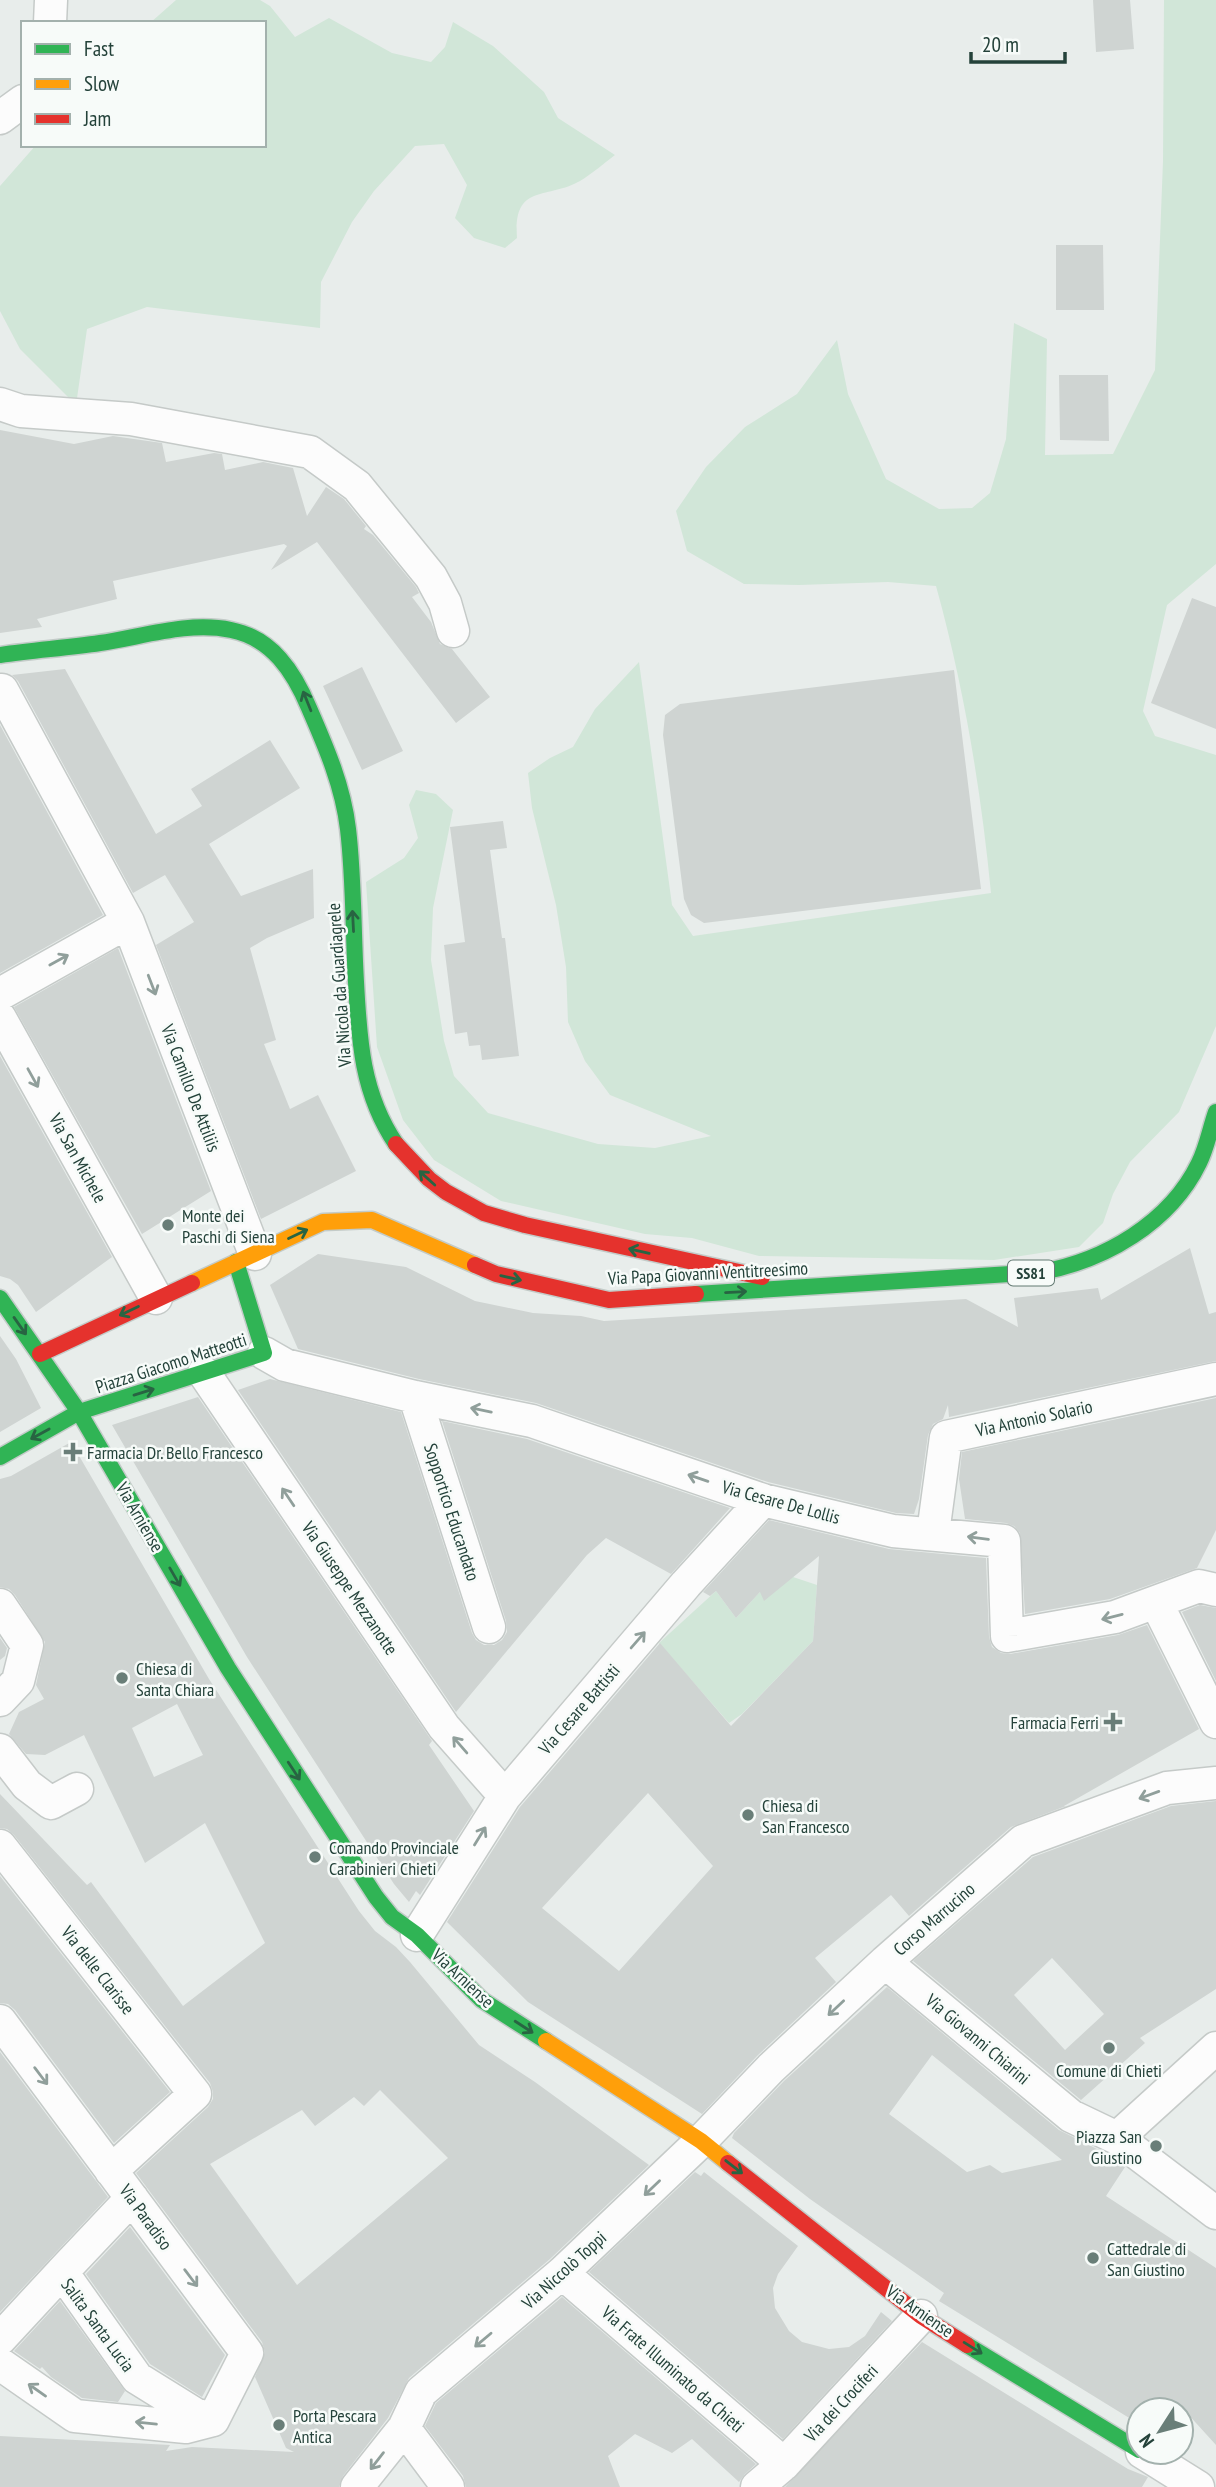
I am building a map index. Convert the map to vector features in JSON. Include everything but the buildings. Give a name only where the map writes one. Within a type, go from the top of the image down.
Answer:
[{"type":"main road","name":"Via Nicola da Guardiagrele","points":[[0,655],[91,645],[184,628],[223,627],[250,634],[279,657],[300,685],[340,790],[348,830],[361,1053],[369,1091],[384,1125],[408,1161],[432,1183],[457,1200],[486,1214],[734,1272],[827,1287]]},
{"type":"main road","name":"Via Papa Giovanni Ventitreesimo","points":[[40,1354],[323,1222],[372,1220],[496,1274],[609,1300],[1041,1272],[1089,1259],[1147,1226],[1176,1196],[1197,1167],[1216,1112]]},
{"type":"main road","name":"Piazza Giacomo Matteotti","points":[[0,1457],[79,1412],[264,1353],[245,1258]]},
{"type":"main road","name":"Via Arniense","points":[[0,1298],[79,1412],[228,1668],[376,1897],[392,1917],[417,1935],[482,2000],[701,2141],[921,2316],[1125,2442]]},
{"type":"street","points":[[50,21],[51,0]]},
{"type":"street","points":[[0,118],[21,102]]},
{"type":"street","points":[[0,404],[21,411],[131,419],[310,452],[356,486],[431,577],[444,603],[453,631]]},
{"type":"street","name":"Via Camillo De Attiliis","points":[[2,690],[128,922],[245,1258]]},
{"type":"street","points":[[0,994],[128,922]]},
{"type":"street","name":"Via San Michele","points":[[0,1018],[156,1298]]},
{"type":"street","name":"Via Cesare De Lollis","points":[[264,1353],[285,1365],[415,1397],[532,1421],[763,1500],[893,1531],[1004,1541],[1007,1636],[1115,1617],[1211,1581]]},
{"type":"street","name":"Via Giuseppe Mezzanotte","points":[[204,1373],[444,1727],[505,1796]]},
{"type":"street","name":"Via Antonio Solario","points":[[933,1533],[946,1437],[1216,1379]]},
{"type":"street","name":"Sopportico Educandato","points":[[415,1397],[489,1628]]},
{"type":"street","name":"Via Cesare Battisti","points":[[417,1935],[505,1796],[686,1584],[763,1500]]},
{"type":"street","points":[[1156,1602],[1216,1722]]},
{"type":"street","points":[[0,1605],[27,1645],[18,1681],[0,1700]]},
{"type":"street","points":[[0,1750],[27,1785],[51,1803],[77,1789]]},
{"type":"street","name":"Corso Marrucino","points":[[701,2141],[771,2068],[1023,1841],[1167,1788],[1216,1783]]},
{"type":"street","name":"Via delle Clarisse","points":[[0,1846],[195,2094],[111,2171]]},
{"type":"street","name":"Via Giovanni Chiarini","points":[[886,1962],[1071,2116],[1117,2138]]},
{"type":"street","name":"Via Paradiso","points":[[0,2021],[247,2353],[213,2420]]},
{"type":"street","points":[[1215,2050],[1117,2138],[1216,2214]]},
{"type":"street","name":"Via Niccolò Toppi","points":[[404,2428],[421,2392],[562,2273],[701,2141]]},
{"type":"street","points":[[62,2272],[132,2199]]},
{"type":"street","name":"Salita Santa Lucia","points":[[0,2339],[62,2272],[137,2378],[195,2414],[213,2420]]},
{"type":"street","name":"Via Frate Illuminato da Chieti","points":[[562,2273],[784,2464]]},
{"type":"street","name":"Via dei Crociferi","points":[[757,2487],[784,2464],[921,2316]]},
{"type":"street","points":[[0,2364],[74,2422],[186,2427],[213,2420]]},
{"type":"street","points":[[357,2487],[404,2428],[447,2487]]},
{"type":"street","name":"Via Arniense","points":[[1164,2466],[1198,2487]]},
{"type":"street","points":[[1205,2487],[1216,2477]]},
{"type":"green space","points":[[176,0],[260,0],[270,6],[295,37],[329,18],[392,53],[431,62],[445,47],[453,22],[493,46],[544,92],[558,118],[615,155],[580,181],[526,201],[520,209],[517,221],[517,238],[505,248],[474,238],[455,218],[467,185],[444,144],[415,146],[374,191],[352,222],[321,282],[320,328],[147,307],[87,329],[76,405],[20,349],[0,311],[0,186],[34,147],[266,147],[266,21],[152,21]]},
{"type":"green space","points":[[1164,0],[1216,0],[1216,564],[1167,605],[1143,711],[1155,736],[1216,755],[1216,1026],[1179,1112],[1130,1162],[1113,1194],[1103,1223],[1079,1247],[994,1260],[759,1256],[692,1238],[645,1234],[501,1201],[434,1160],[403,1120],[377,1047],[366,882],[404,858],[418,838],[409,805],[416,790],[436,794],[453,810],[433,908],[431,960],[444,1041],[454,1076],[488,1113],[598,1144],[655,1148],[711,1136],[610,1095],[585,1061],[568,1022],[566,967],[556,905],[532,808],[528,773],[573,747],[595,709],[639,662],[672,905],[693,936],[991,893],[970,739],[936,586],[888,582],[744,584],[687,551],[676,511],[706,467],[745,427],[797,394],[837,340],[848,394],[886,479],[939,509],[972,508],[990,493],[1006,439],[1014,323],[1047,339],[1045,455],[1113,454],[1155,370],[1163,161]]},
{"type":"green space","points":[[793,1577],[817,1585],[813,1641],[742,1714],[729,1723],[659,1643],[716,1591],[736,1618],[760,1592]]},
{"type":"traffic: fast","points":[[0,655],[88,645],[198,627],[246,634],[280,658],[303,695],[338,782],[346,813],[357,1004],[364,1066],[376,1106],[396,1144]]},
{"type":"traffic: fast","points":[[696,1294],[1041,1272],[1088,1259],[1133,1236],[1171,1204],[1199,1163],[1216,1112]]},
{"type":"traffic: fast","points":[[0,1298],[79,1412],[264,1353],[236,1262]]},
{"type":"traffic: fast","points":[[0,1457],[79,1412],[228,1668],[376,1897],[392,1917],[417,1935],[482,2000],[546,2041]]},
{"type":"traffic: fast","points":[[967,2345],[1125,2441]]},
{"type":"traffic: slow","points":[[192,1283],[323,1222],[372,1220],[475,1265]]},
{"type":"traffic: slow","points":[[546,2041],[701,2141],[728,2163]]},
{"type":"traffic: jam","points":[[396,1144],[429,1179],[446,1192],[484,1213],[525,1225],[762,1277]]},
{"type":"traffic: jam","points":[[475,1265],[496,1274],[609,1300],[696,1294]]},
{"type":"traffic: jam","points":[[40,1354],[192,1283]]},
{"type":"traffic: jam","points":[[728,2163],[921,2316],[967,2345]]},
{"type":"place","name":"Monte dei Paschi di Siena","points":[[168,1225]]},
{"type":"place","name":"Farmacia Dr. Bello Francesco","points":[[73,1452]]},
{"type":"place","name":"Chiesa di Santa Chiara","points":[[122,1678]]},
{"type":"place","name":"Farmacia Ferri","points":[[1113,1722]]},
{"type":"place","name":"Chiesa di San Francesco","points":[[748,1815]]},
{"type":"place","name":"Comando Provinciale Carabinieri Chieti","points":[[315,1857]]},
{"type":"place","name":"Comune di Chieti","points":[[1109,2048]]},
{"type":"place","name":"Piazza San Giustino","points":[[1156,2146]]},
{"type":"place","name":"Cattedrale di San Giustino","points":[[1093,2258]]},
{"type":"place","name":"Porta Pescara Antica","points":[[279,2425]]}]
